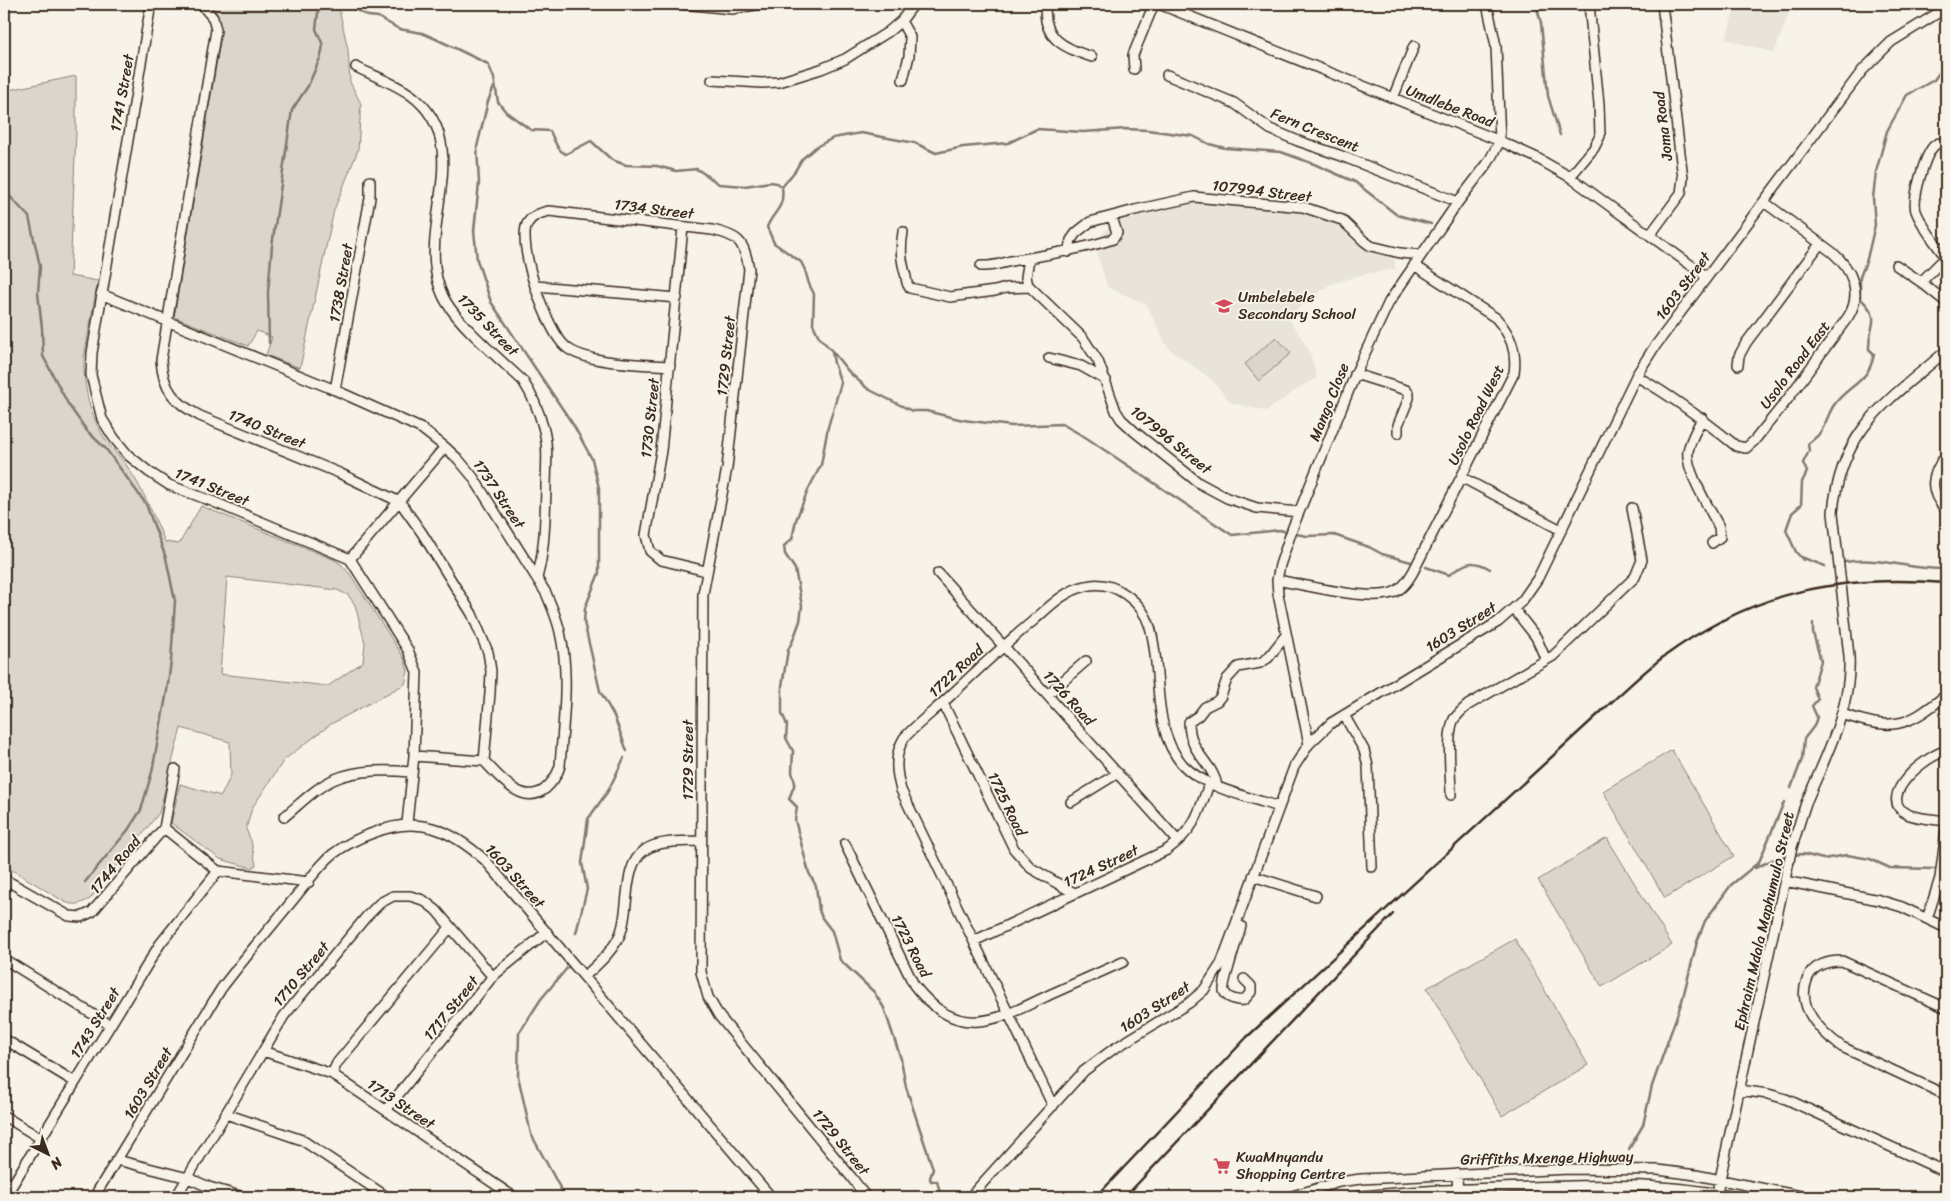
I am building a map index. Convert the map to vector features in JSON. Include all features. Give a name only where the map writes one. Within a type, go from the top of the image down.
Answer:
[{"type":"street","name":"1741 Street","points":[[151,4],[92,352],[91,374],[102,419],[128,455],[169,485],[350,559]]},
{"type":"street","name":"1740 Street","points":[[201,4],[213,18],[216,30],[161,360],[162,373],[166,385],[174,399],[185,408],[339,473],[400,502],[422,533],[472,614],[488,652],[491,672],[484,761]]},
{"type":"street","points":[[683,4],[732,8],[760,4]]},
{"type":"street","points":[[712,80],[762,83],[779,82],[821,69],[845,59],[901,22],[914,4]]},
{"type":"street","points":[[1046,4],[1046,27],[1052,36],[1071,48],[1092,57]]},
{"type":"street","points":[[1134,69],[1133,55],[1154,4]]},
{"type":"street","name":"Umdlebe Road","points":[[1159,4],[1536,157],[1570,177],[1707,277]]},
{"type":"street","name":"Mango Close","points":[[1309,744],[1286,635],[1277,580],[1280,565],[1299,512],[1355,374],[1389,302],[1420,255],[1488,163],[1500,141],[1496,46],[1487,4]]},
{"type":"street","points":[[1570,177],[1594,148],[1600,136],[1599,104],[1589,4]]},
{"type":"street","name":"Joma Road","points":[[1650,235],[1681,193],[1683,178],[1662,4]]},
{"type":"street","name":"1603 Street","points":[[970,1197],[1079,1076],[1095,1062],[1173,1014],[1204,990],[1221,964],[1294,767],[1309,744],[1331,723],[1498,622],[1514,609],[1538,578],[1636,376],[1653,349],[1862,71],[1891,42],[1946,8]]},
{"type":"street","points":[[901,22],[910,37],[909,56],[903,80]]},
{"type":"street","points":[[1393,98],[1414,46]]},
{"type":"street","name":"1735 Street","points":[[356,67],[411,96],[429,112],[440,134],[442,168],[434,262],[442,295],[456,316],[523,381],[544,428],[547,448],[545,509],[541,563],[537,578]]},
{"type":"street","name":"Fern Crescent","points":[[1167,75],[1229,100],[1266,126],[1298,141],[1340,155],[1458,202]]},
{"type":"street","points":[[1921,282],[1946,258],[1919,217],[1914,200],[1929,152],[1936,144],[1946,144]]},
{"type":"street","name":"1738 Street","points":[[335,390],[370,198],[370,181]]},
{"type":"street","name":"107994 Street","points":[[1068,252],[1071,240],[1076,233],[1090,222],[1194,197],[1303,207],[1342,220],[1372,246],[1400,253],[1420,255]]},
{"type":"street","name":"Usolo Road East","points":[[1636,376],[1665,392],[1702,418],[1736,446],[1743,448],[1750,446],[1848,317],[1855,302],[1856,292],[1853,280],[1836,256],[1764,202]]},
{"type":"street","name":"1734 Street","points":[[536,286],[524,242],[526,226],[533,217],[550,211],[712,230],[728,234],[744,246],[749,269]]},
{"type":"street","points":[[981,266],[992,266],[1015,260],[1068,252],[1113,239],[1117,233],[1112,217]]},
{"type":"street","name":"1730 Street","points":[[683,227],[661,451],[646,535],[650,551],[661,560],[706,571]]},
{"type":"street","points":[[903,232],[900,251],[901,264],[907,284],[910,288],[950,297],[1006,288],[1030,287],[1026,278],[1029,259]]},
{"type":"street","points":[[1738,365],[1739,356],[1746,343],[1820,244]]},
{"type":"street","name":"Usolo Road West","points":[[1277,580],[1353,593],[1384,595],[1393,593],[1401,588],[1413,572],[1514,373],[1516,358],[1504,326],[1496,318],[1414,265]]},
{"type":"street","points":[[1896,265],[1946,302]]},
{"type":"street","name":"1729 Street","points":[[749,269],[728,468],[706,571],[703,594],[700,960],[703,985],[719,1016],[866,1197]]},
{"type":"street","points":[[670,366],[600,360],[566,348],[552,328],[543,309],[536,286],[677,298]]},
{"type":"street","name":"107996 Street","points":[[1030,287],[1084,338],[1098,361],[1116,411],[1121,419],[1150,445],[1199,483],[1240,503],[1257,508],[1299,512]]},
{"type":"street","name":"1737 Street","points":[[101,294],[335,390],[409,423],[445,447],[473,477],[537,578],[554,612],[560,632],[564,658],[565,686],[560,766],[557,776],[541,792],[524,794],[507,784],[484,761]]},
{"type":"street","name":"Ephraim Mdala Maphumulo Street","points":[[1717,1193],[1792,847],[1804,808],[1842,714],[1848,690],[1850,672],[1833,513],[1835,492],[1841,469],[1850,446],[1880,407],[1946,350]]},
{"type":"street","points":[[1049,358],[1081,366],[1106,380]]},
{"type":"street","points":[[1355,374],[1406,390],[1409,394],[1398,425],[1398,433]]},
{"type":"street","points":[[1702,418],[1690,444],[1688,460],[1691,472],[1719,527],[1718,539],[1712,544]]},
{"type":"street","points":[[407,823],[414,756],[418,680],[415,663],[350,559],[445,447]]},
{"type":"street","points":[[1946,455],[1938,466],[1933,478],[1934,492],[1946,510]]},
{"type":"street","name":"Usolo Road West","points":[[1461,477],[1561,530]]},
{"type":"street","points":[[1452,795],[1450,734],[1454,720],[1468,705],[1560,650],[1635,577],[1642,560],[1642,553],[1632,508]]},
{"type":"street","name":"1726 Road","points":[[938,573],[1178,841]]},
{"type":"street","name":"1722 Road","points":[[1053,1106],[901,790],[896,763],[900,745],[916,726],[1003,646],[1056,602],[1079,588],[1092,584],[1104,585],[1124,593],[1140,607],[1149,625],[1163,718],[1169,743],[1184,765],[1213,785],[1279,808]]},
{"type":"street","points":[[1514,609],[1536,638],[1546,660]]},
{"type":"street","points":[[1213,785],[1214,776],[1194,747],[1189,734],[1189,722],[1198,716],[1205,707],[1217,701],[1221,696],[1227,679],[1238,667],[1260,663],[1268,658],[1286,635]]},
{"type":"street","points":[[1047,695],[1086,661]]},
{"type":"street","points":[[1842,714],[1869,723],[1886,725],[1902,723],[1917,718],[1946,695]]},
{"type":"street","name":"1725 Road","points":[[943,703],[1014,849],[1031,868],[1074,893]]},
{"type":"street","points":[[1344,715],[1364,750],[1368,761],[1372,867]]},
{"type":"street","points":[[1946,751],[1924,763],[1907,776],[1898,792],[1898,801],[1901,809],[1907,814],[1946,821]]},
{"type":"street","points":[[414,756],[484,761]]},
{"type":"street","name":"1744 Road","points":[[4,879],[59,912],[70,916],[81,916],[92,912],[102,903],[164,828],[175,769]]},
{"type":"street","points":[[284,817],[335,779],[372,771],[412,772]]},
{"type":"street","points":[[1071,802],[1118,773]]},
{"type":"street","name":"1724 Street","points":[[974,941],[1167,850],[1186,834],[1197,818],[1213,785]]},
{"type":"street","name":"1603 Street","points":[[94,1197],[221,989],[240,964],[332,855],[354,840],[383,828],[407,823],[442,831],[470,847],[486,861],[771,1197]]},
{"type":"street","points":[[164,828],[218,871],[309,882]]},
{"type":"street","points":[[1927,919],[1940,878],[1946,831]]},
{"type":"street","points":[[585,976],[610,950],[621,934],[632,868],[639,855],[644,850],[659,844],[701,841]]},
{"type":"street","name":"1723 Road","points":[[845,844],[914,985],[936,1009],[949,1016],[972,1022],[992,1020],[1008,1015],[1123,962]]},
{"type":"street","name":"1743 Street","points":[[5,1197],[160,944],[218,871]]},
{"type":"street","points":[[1253,876],[1316,896]]},
{"type":"street","points":[[1785,881],[1879,900],[1902,907],[1946,928]]},
{"type":"street","name":"1710 Street","points":[[176,1197],[284,1016],[366,917],[380,903],[394,896],[410,896],[423,900],[449,926],[493,977]]},
{"type":"street","points":[[1241,911],[1242,916],[1237,944],[1224,981],[1223,988],[1226,994],[1236,1000],[1244,1000],[1251,992],[1252,986],[1244,979]]},
{"type":"street","points":[[332,1074],[337,1063],[448,930],[449,926]]},
{"type":"street","name":"1717 Street","points":[[386,1110],[493,977],[547,932]]},
{"type":"street","points":[[4,959],[110,1025]]},
{"type":"street","points":[[1946,1008],[1842,961],[1830,961],[1818,966],[1809,975],[1804,988],[1803,1000],[1809,1012],[1819,1027],[1832,1040],[1842,1047],[1946,1096]]},
{"type":"street","points":[[4,1039],[75,1082]]},
{"type":"street","name":"1713 Street","points":[[263,1051],[332,1074],[514,1197]]},
{"type":"street","points":[[1739,1090],[1768,1094],[1786,1099],[1946,1172]]},
{"type":"street","points":[[226,1114],[302,1140],[387,1197]]},
{"type":"street","points":[[4,1116],[40,1138]]},
{"type":"street","points":[[117,1160],[188,1178],[209,1187],[243,1197]]},
{"type":"street","name":"Griffiths Mxenge Highway","points":[[1289,1197],[1332,1184],[1361,1179],[1569,1169],[1640,1170],[1696,1175],[1806,1197]]},
{"type":"street","points":[[1457,1174],[1458,1193]]},
{"type":"street","name":"Griffiths Mxenge Highway","points":[[1354,1197],[1630,1184],[1666,1186],[1735,1197]]},
{"type":"shaded area","points":[[211,4],[338,4],[348,50],[350,82],[361,104],[358,150],[334,210],[300,368],[266,355],[272,337],[257,331],[248,346],[174,317],[220,42],[218,17]]},
{"type":"shaded area","points":[[1736,4],[1792,4],[1774,53],[1726,39]]},
{"type":"shaded area","points":[[76,76],[76,132],[70,276],[98,281],[84,357],[86,391],[92,412],[101,432],[134,478],[165,542],[179,544],[201,506],[335,560],[350,574],[404,658],[408,671],[405,684],[331,724],[284,760],[252,808],[246,829],[251,841],[256,865],[252,868],[220,859],[171,823],[180,784],[221,796],[231,775],[230,742],[181,728],[159,813],[90,899],[75,904],[65,902],[14,871],[4,868],[4,91]],"holes":[[[227,577],[337,590],[348,595],[355,605],[365,643],[363,662],[328,686],[220,674]]]},
{"type":"shaded area","name":"Umbelebele Secondary School","points":[[1193,200],[1297,207],[1335,219],[1365,246],[1394,253],[1395,269],[1361,275],[1329,285],[1300,307],[1290,320],[1309,350],[1317,378],[1305,384],[1267,411],[1231,403],[1211,379],[1168,348],[1146,304],[1107,287],[1095,245],[1112,222],[1127,216]]},
{"type":"shaded area","points":[[1276,337],[1291,353],[1259,381],[1245,364]]},
{"type":"shaded area","points":[[1672,750],[1734,856],[1665,898],[1603,791]]},
{"type":"shaded area","points":[[1607,838],[1672,945],[1602,987],[1538,880]]},
{"type":"shaded area","points":[[1515,939],[1588,1065],[1502,1116],[1427,988]]},
{"type":"waterway","points":[[269,343],[268,292],[272,246],[292,110],[308,86],[321,56],[323,45],[316,29],[319,4]]},
{"type":"waterway","points":[[351,4],[352,8],[368,16],[378,17],[399,29],[422,33],[488,64],[494,78],[498,102],[506,112],[531,130],[550,131],[558,148],[566,154],[591,141],[612,160],[626,165],[657,166],[676,171],[697,169],[719,184],[745,186],[770,182],[777,183],[782,187],[782,200],[767,227],[774,243],[801,262],[805,270],[814,294],[813,324],[819,337],[832,351],[841,383],[828,427],[821,465],[796,520],[792,539],[784,546],[785,554],[795,569],[802,606],[800,621],[788,650],[782,686],[782,713],[787,725],[786,738],[793,751],[792,772],[795,783],[789,799],[797,807],[795,820],[809,873],[816,886],[819,910],[822,918],[832,931],[840,960],[874,992],[884,1008],[901,1059],[906,1087],[933,1169],[930,1178],[931,1181],[937,1181],[941,1197]]},
{"type":"waterway","points":[[1536,4],[1541,23],[1548,96],[1560,135]]},
{"type":"waterway","points":[[1803,560],[1796,552],[1786,530],[1792,513],[1801,505],[1802,482],[1807,472],[1803,463],[1809,451],[1808,444],[1821,431],[1834,405],[1868,371],[1874,354],[1869,349],[1873,318],[1871,312],[1860,298],[1860,277],[1867,259],[1875,225],[1873,198],[1876,172],[1887,131],[1907,95],[1934,80],[1946,63]]},
{"type":"waterway","points":[[494,87],[488,101],[477,147],[479,183],[474,231],[477,260],[491,302],[574,426],[592,459],[599,488],[599,573],[585,608],[584,622],[600,691],[614,716],[627,751]]},
{"type":"waterway","points":[[782,187],[802,159],[816,147],[833,138],[861,133],[915,143],[936,153],[963,147],[1008,143],[1037,129],[1083,132],[1126,129],[1147,130],[1193,136],[1209,144],[1225,148],[1281,152],[1355,182],[1397,215],[1431,224]]},
{"type":"waterway","points":[[4,190],[29,217],[40,266],[38,293],[43,356],[68,404],[87,431],[106,449],[146,504],[166,558],[175,601],[167,691],[152,772],[141,810],[128,830],[85,882]]},
{"type":"waterway","points":[[832,351],[849,372],[868,389],[912,411],[926,411],[963,420],[1012,426],[1062,424],[1085,437],[1232,535],[1280,530],[1287,532]]},
{"type":"waterway","points":[[1296,534],[1307,536],[1334,535],[1369,547],[1382,554],[1411,562]]},
{"type":"waterway","points":[[1801,557],[1825,566]]},
{"type":"waterway","points":[[1845,562],[1871,561],[1946,569]]},
{"type":"waterway","points":[[1426,567],[1449,575],[1469,563],[1478,564],[1490,569]]},
{"type":"waterway","points":[[1791,788],[1802,759],[1804,739],[1814,726],[1817,717],[1812,706],[1818,699],[1813,687],[1821,661],[1813,633],[1813,623]]},
{"type":"waterway","points":[[576,933],[587,889],[582,863],[588,819],[608,791],[624,758]]},
{"type":"waterway","points":[[1629,1149],[1643,1125],[1652,1086],[1682,1001],[1697,942],[1705,921],[1731,885],[1759,862],[1784,802]]},
{"type":"waterway","points":[[1793,855],[1803,854],[1823,859],[1847,855],[1870,859],[1890,868],[1936,869]]},
{"type":"waterway","points":[[1755,868],[1777,858],[1788,856]]},
{"type":"waterway","points":[[565,1197],[531,1134],[518,1076],[519,1033],[541,999],[568,967]]},
{"type":"railway","points":[[1096,1197],[1247,1037],[1633,682],[1662,658],[1695,635],[1729,617],[1762,603],[1796,592],[1832,585],[1868,582],[1946,583]]},
{"type":"railway","points":[[1125,1197],[1393,914]]},
{"type":"place","name":"Umbelebele Secondary School","points":[[1224,306]]},
{"type":"place","name":"KwaMnyandu Shopping Centre","points":[[1222,1166]]}]
